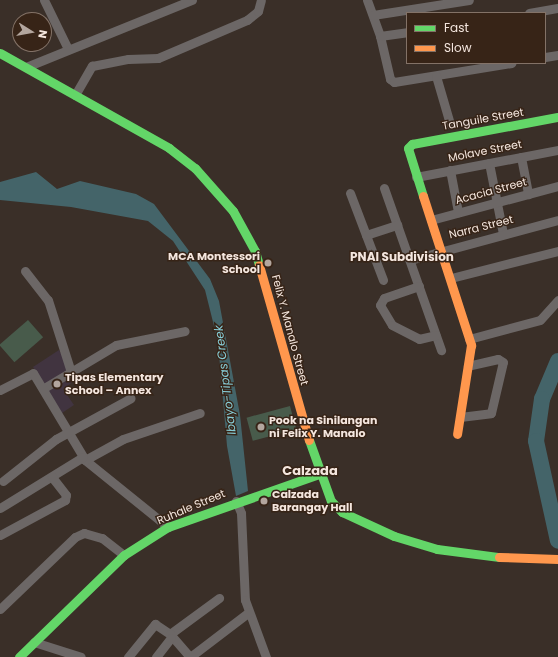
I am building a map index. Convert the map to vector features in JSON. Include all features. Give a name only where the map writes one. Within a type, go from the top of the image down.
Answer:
[{"type":"main road","name":"Felix Y. Manalo Street","points":[[0,53],[169,148],[195,168],[233,211],[255,251],[319,474],[331,501],[342,512],[394,536],[467,555],[558,559]]},
{"type":"main road","name":"Tanguile Street","points":[[416,177],[408,152],[412,144],[558,117]]},
{"type":"main road","points":[[416,177],[469,339],[468,366],[457,434]]},
{"type":"main road","name":"Ruhale Street","points":[[19,657],[124,555],[168,527],[250,496],[319,474]]},
{"type":"street","points":[[44,0],[68,49]]},
{"type":"street","points":[[26,67],[192,0]]},
{"type":"street","points":[[75,95],[92,66],[128,59],[158,58],[247,20],[258,11],[261,0]]},
{"type":"street","points":[[367,0],[381,36],[390,79],[399,82],[505,64]]},
{"type":"street","points":[[373,15],[469,0]]},
{"type":"street","points":[[535,12],[558,8]]},
{"type":"street","points":[[381,36],[406,32]]},
{"type":"street","points":[[546,57],[558,55]]},
{"type":"street","points":[[436,76],[450,124]]},
{"type":"street","name":"Molave Street","points":[[416,177],[558,150]]},
{"type":"street","points":[[521,157],[528,194]]},
{"type":"street","points":[[488,163],[503,234]]},
{"type":"street","points":[[450,170],[458,212]]},
{"type":"street","name":"Acacia Street","points":[[431,220],[497,201],[558,186]]},
{"type":"street","points":[[384,188],[441,350]]},
{"type":"street","points":[[350,193],[383,280]]},
{"type":"street","name":"Narra Street","points":[[410,260],[441,250],[558,220]]},
{"type":"street","points":[[366,234],[397,225]]},
{"type":"street","points":[[450,278],[558,251]]},
{"type":"street","points":[[25,271],[48,300],[71,372]]},
{"type":"street","points":[[419,286],[384,298],[380,305],[392,325],[418,339],[436,335]]},
{"type":"street","points":[[469,339],[540,320],[558,300]]},
{"type":"street","points":[[44,388],[116,345],[185,331]]},
{"type":"street","points":[[460,417],[491,413],[503,362],[498,359],[468,366]]},
{"type":"street","points":[[0,390],[33,373],[44,388],[84,458],[168,527]]},
{"type":"street","points":[[3,481],[68,432],[131,398]]},
{"type":"street","points":[[0,508],[84,458],[123,439],[200,413]]},
{"type":"street","points":[[0,536],[65,500],[66,495],[52,477]]},
{"type":"street","points":[[237,501],[241,513],[245,600],[266,657]]},
{"type":"street","points":[[0,609],[75,537],[84,533],[102,538],[124,555]]},
{"type":"street","points":[[156,657],[170,636],[219,598]]},
{"type":"street","points":[[128,657],[155,624],[170,636],[190,657],[249,612]]},
{"type":"street","points":[[34,642],[81,657]]},
{"type":"shaded area","name":"Tipas Elementary School – Annex","points":[[59,350],[77,379],[63,389],[74,405],[62,413],[33,367]]},
{"type":"green space","points":[[28,320],[43,337],[14,362],[0,344]]},
{"type":"green space","points":[[290,406],[296,429],[253,441],[247,418]]},
{"type":"water","name":"Ibayo-Tipas Creek","points":[[36,172],[57,189],[80,181],[136,194],[154,204],[210,279],[219,301],[240,415],[248,491],[236,496],[227,446],[218,342],[205,290],[173,241],[148,221],[71,207],[0,200],[0,182]]},
{"type":"waterway","points":[[558,361],[542,399],[536,441],[558,541]]},
{"type":"traffic: fast","points":[[0,53],[169,148],[195,168],[233,211],[255,251],[259,265]]},
{"type":"traffic: fast","points":[[423,196],[408,148],[412,144],[558,117]]},
{"type":"traffic: fast","points":[[309,440],[331,501],[342,512],[394,536],[437,549],[499,557]]},
{"type":"traffic: fast","points":[[19,657],[124,555],[168,527],[319,474]]},
{"type":"traffic: slow","points":[[423,196],[471,345],[457,434]]},
{"type":"traffic: slow","points":[[259,265],[309,440]]},
{"type":"traffic: slow","points":[[499,557],[558,559]]},
{"type":"place","name":"MCA Montessori School","points":[[268,263]]},
{"type":"place","name":"Tipas Elementary School – Annex","points":[[57,384]]},
{"type":"place","name":"Pook na Sinilangan ni Felix Y. Manalo","points":[[261,427]]},
{"type":"place","name":"Calzada Barangay Hall","points":[[264,501]]},
{"type":"district","name":"PNAI Subdivision","points":[[402,257]]},
{"type":"district","name":"Calzada","points":[[310,471]]}]
